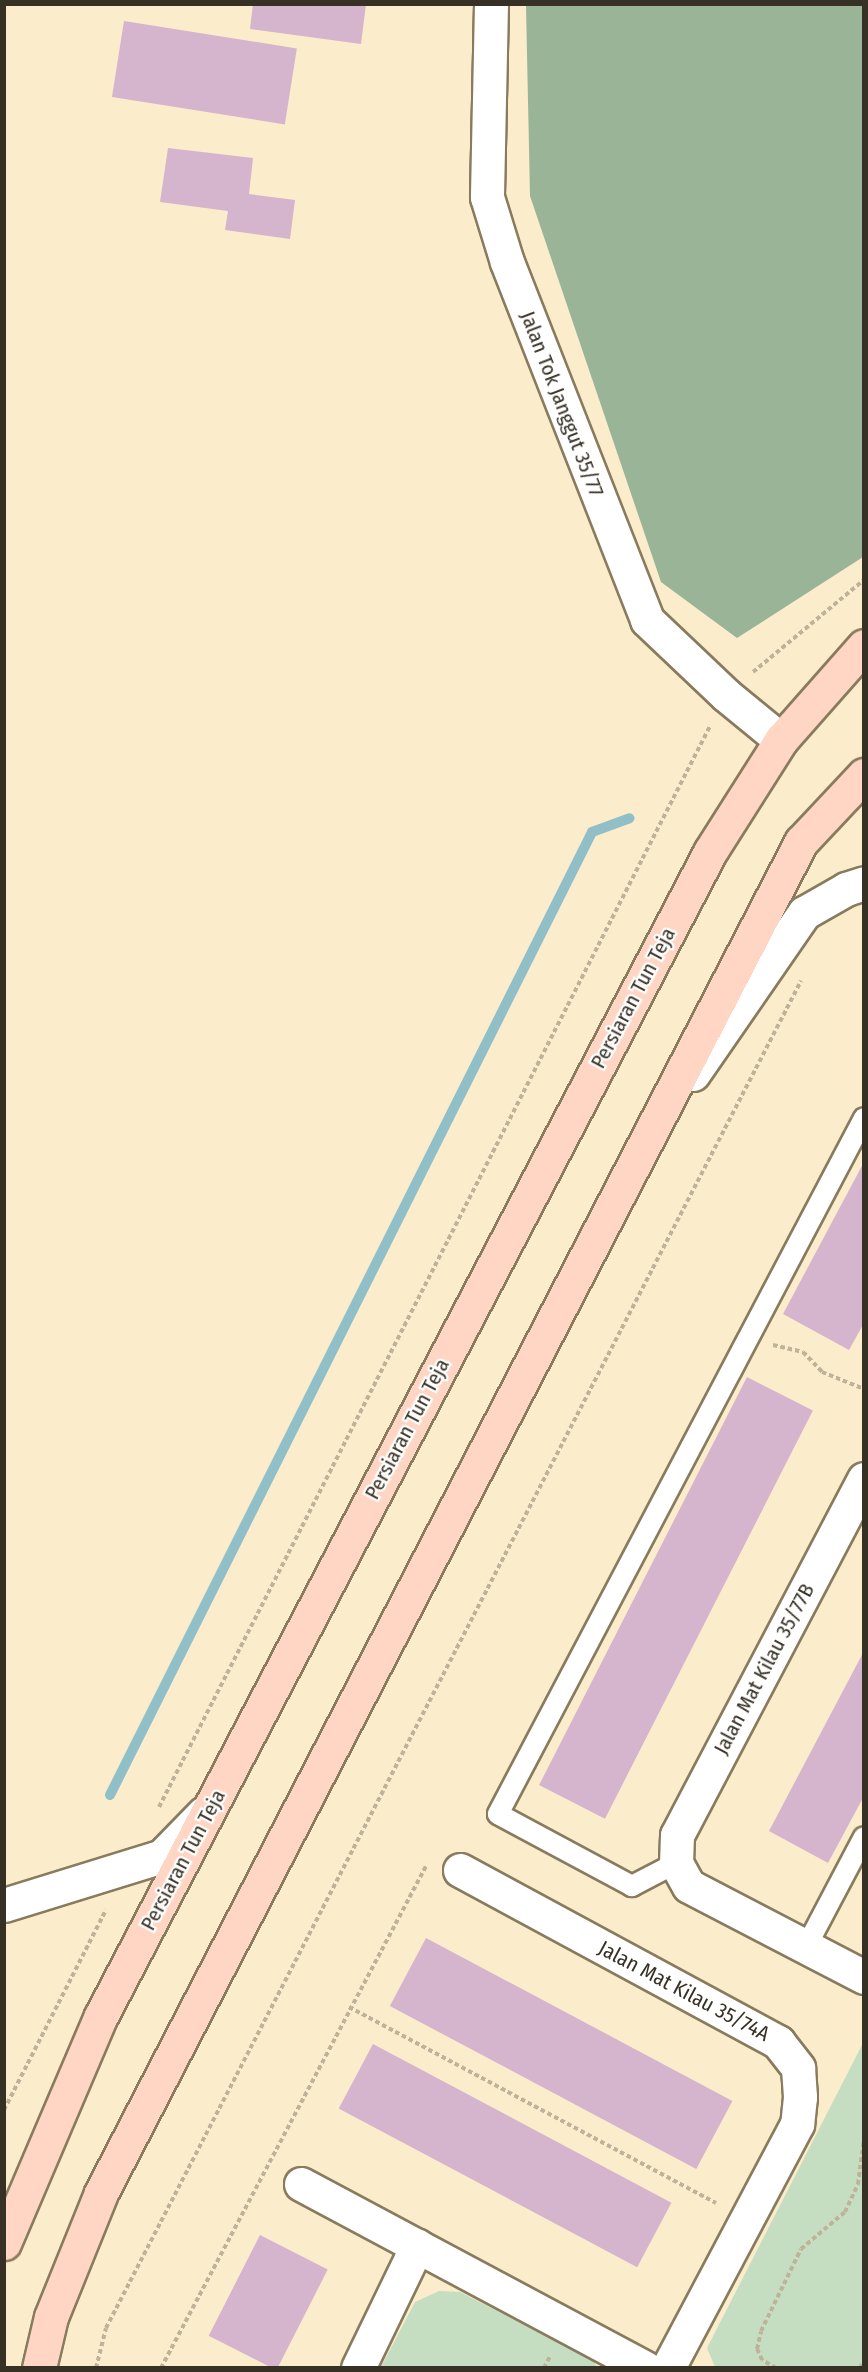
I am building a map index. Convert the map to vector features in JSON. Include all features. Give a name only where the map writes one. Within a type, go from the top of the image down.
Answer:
[{"type":"main road","name":"Persiaran Tun Teja","points":[[4,2243],[14,2213],[101,2016],[710,852],[781,740],[864,646]]},
{"type":"main road","points":[[39,2367],[51,2317],[101,2193],[801,842],[864,776]]},
{"type":"street","name":"Jalan Tok Janggut 35/77","points":[[491,4],[487,197],[507,262],[642,609],[647,620],[718,688],[781,740]]},
{"type":"street","points":[[649,1138],[804,913],[846,889],[864,883]]},
{"type":"street","name":"Jalan Mat Kilau 35/77B","points":[[676,1863],[677,1835],[864,1479]]},
{"type":"street","points":[[4,1905],[162,1856],[211,1805]]},
{"type":"street","points":[[676,1863],[689,1886],[864,1977]]},
{"type":"street","name":"Jalan Mat Kilau 35/74A","points":[[460,1870],[778,2042],[798,2068],[800,2097],[796,2124],[668,2367]]},
{"type":"street","points":[[302,2184],[645,2367]]},
{"type":"street","points":[[358,2367],[417,2246]]},
{"type":"lane","points":[[676,1863],[632,1886],[498,1814],[754,1332],[864,1118]]},
{"type":"lane","points":[[806,1947],[864,1838]]},
{"type":"path","points":[[750,675],[864,580]]},
{"type":"path","points":[[156,1812],[710,725]]},
{"type":"path","points":[[96,2367],[112,2318],[806,972]]},
{"type":"path","points":[[754,1332],[780,1349],[803,1352],[822,1372],[864,1389]]},
{"type":"path","points":[[161,2367],[349,2007],[427,1864],[444,1863],[460,1870]]},
{"type":"path","points":[[4,2110],[129,1866]]},
{"type":"path","points":[[349,2007],[746,2219]]},
{"type":"path","points":[[776,2367],[762,2360],[757,2349],[761,2331],[801,2249],[845,2212],[858,2184],[864,2139]]},
{"type":"path","points":[[860,2367],[864,2360]]},
{"type":"green space","points":[[526,5],[863,5],[863,557],[737,638],[661,582],[530,196]]},
{"type":"green space","points":[[863,2043],[863,2367],[715,2367],[707,2348]]},
{"type":"green space","points":[[439,2291],[460,2292],[593,2360],[597,2367],[381,2367],[415,2302]]},
{"type":"building","points":[[253,4],[366,4],[361,44],[250,29]]},
{"type":"building","points":[[124,21],[297,48],[285,124],[112,97]]},
{"type":"building","points":[[168,148],[253,158],[249,194],[295,200],[290,239],[225,230],[228,211],[160,202]]},
{"type":"building","points":[[864,1162],[864,1323],[849,1350],[783,1314]]},
{"type":"building","points":[[747,1377],[813,1411],[605,1819],[539,1785]]},
{"type":"building","points":[[864,1651],[864,1796],[828,1863],[769,1831]]},
{"type":"building","points":[[426,1938],[732,2101],[696,2169],[390,2006]]},
{"type":"building","points":[[373,2044],[671,2203],[637,2267],[339,2108]]},
{"type":"building","points":[[260,2235],[328,2270],[278,2368],[272,2368],[209,2336]]},
{"type":"waterway","points":[[110,1795],[592,832],[630,818]]}]
